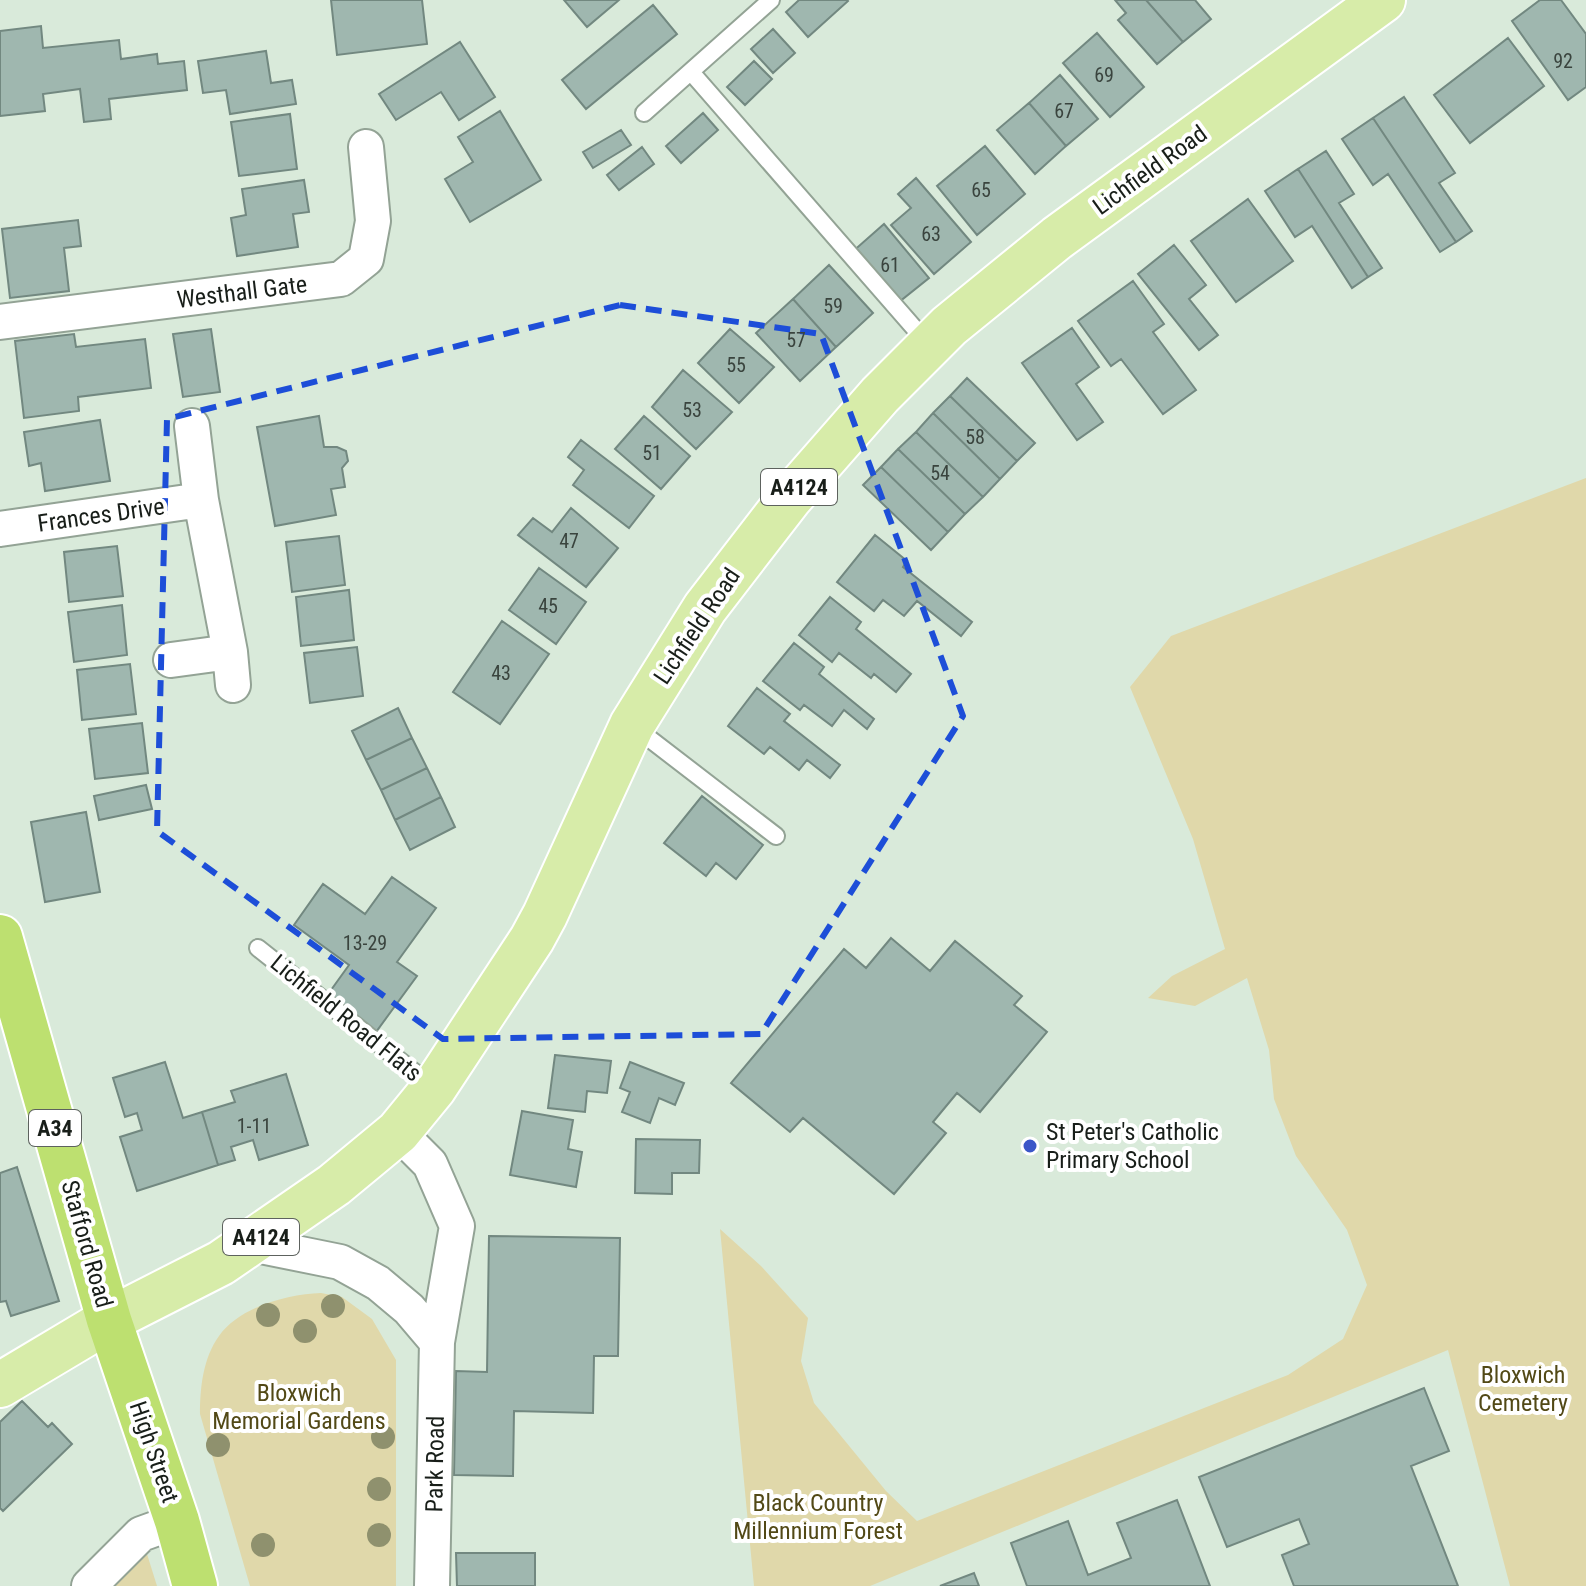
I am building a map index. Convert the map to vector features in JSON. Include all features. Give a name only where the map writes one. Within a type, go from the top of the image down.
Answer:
[{"type":"highway","name":"Stafford Road","points":[[0,937],[109,1320]]},
{"type":"highway","name":"High Street","points":[[109,1320],[177,1521],[195,1586]]},
{"type":"main road","name":"Lichfield Road","points":[[109,1320],[221,1263],[251,1244],[334,1185],[398,1132],[434,1088],[524,951],[545,915],[632,725],[705,608],[779,511],[880,395],[949,326],[1057,238],[1383,0]]},
{"type":"main road","name":"A4124","points":[[0,1385],[109,1320]]},
{"type":"street","name":"Westhall Gate","points":[[0,322],[341,279],[366,259],[373,221],[366,147]]},
{"type":"street","points":[[171,660],[232,668],[201,500],[192,426]]},
{"type":"street","name":"Frances Drive","points":[[0,529],[201,500]]},
{"type":"street","name":"Park Road","points":[[398,1132],[430,1164],[457,1226],[437,1342],[432,1586]]},
{"type":"street","points":[[251,1244],[340,1262],[378,1283],[409,1309],[437,1342]]},
{"type":"street","points":[[89,1586],[141,1534],[177,1521]]},
{"type":"lane","points":[[644,113],[771,0]]},
{"type":"lane","points":[[691,72],[929,345]]},
{"type":"lane","points":[[632,725],[776,836]]},
{"type":"lane","name":"Lichfield Road Flats","points":[[258,948],[434,1088]]},
{"type":"highlighted area","points":[[620,305],[821,334],[963,716],[761,1034],[443,1039],[157,831],[167,419]]},
{"type":"green space","points":[[1586,478],[1586,1586],[1510,1586],[1448,1350],[870,1586],[754,1586],[720,1229],[761,1266],[808,1318],[801,1361],[814,1403],[886,1491],[917,1521],[1288,1375],[1343,1339],[1367,1285],[1347,1230],[1296,1156],[1274,1099],[1269,1050],[1247,978],[1195,1006],[1148,998],[1172,976],[1225,949],[1193,839],[1130,687],[1171,636]]},
{"type":"green space","name":"Bloxwich Memorial Gardens","points":[[321,1293],[342,1297],[372,1319],[396,1360],[396,1586],[250,1586],[200,1414],[206,1363],[219,1336],[228,1326],[251,1310],[279,1299]]},
{"type":"green space","points":[[147,1554],[157,1586],[115,1586]]},
{"type":"building","points":[[331,0],[422,0],[427,44],[337,55]]},
{"type":"building","points":[[564,0],[619,0],[587,27]]},
{"type":"building","points":[[799,0],[848,1],[808,37],[786,12]]},
{"type":"building","points":[[1115,0],[1146,0],[1183,42],[1157,64],[1118,20],[1126,13]]},
{"type":"building","points":[[1146,0],[1195,0],[1211,19],[1183,42]]},
{"type":"building","points":[[1540,0],[1561,0],[1586,34],[1586,87],[1568,100],[1512,21]]},
{"type":"building","points":[[653,5],[677,34],[586,109],[562,80]]},
{"type":"building","points":[[41,26],[43,48],[119,40],[121,59],[157,54],[158,64],[184,61],[187,90],[109,99],[111,119],[84,122],[80,89],[43,94],[45,111],[0,116],[0,31]]},
{"type":"building","points":[[773,29],[795,53],[773,73],[751,49]]},
{"type":"building","points":[[1097,33],[1144,87],[1110,117],[1063,63]]},
{"type":"building","points":[[1508,38],[1544,86],[1470,143],[1434,95]]},
{"type":"building","points":[[460,42],[495,97],[459,120],[441,92],[396,120],[379,94]]},
{"type":"building","points":[[266,51],[271,83],[292,80],[296,104],[230,114],[226,90],[203,93],[198,61]]},
{"type":"building","points":[[754,61],[772,79],[745,105],[727,87]]},
{"type":"building","points":[[1060,75],[1098,119],[1066,146],[1029,103]]},
{"type":"building","points":[[1404,97],[1455,173],[1439,183],[1472,231],[1456,242],[1373,118]]},
{"type":"building","points":[[1029,103],[1066,146],[1035,174],[997,130]]},
{"type":"building","points":[[500,111],[541,180],[470,222],[445,179],[473,162],[458,137]]},
{"type":"building","points":[[703,113],[718,130],[681,163],[666,146]]},
{"type":"building","points":[[290,114],[297,169],[239,176],[231,122]]},
{"type":"building","points":[[1373,118],[1456,242],[1440,252],[1388,174],[1373,185],[1342,139]]},
{"type":"building","points":[[621,130],[631,145],[593,168],[583,152]]},
{"type":"building","points":[[985,146],[1025,194],[977,235],[937,186]]},
{"type":"building","points":[[642,147],[654,164],[619,190],[607,175]]},
{"type":"building","points":[[1326,151],[1354,194],[1339,203],[1382,268],[1368,277],[1298,169]]},
{"type":"building","points":[[1298,169],[1368,277],[1352,288],[1312,226],[1295,237],[1265,191]]},
{"type":"building","points":[[916,178],[971,242],[934,274],[891,225],[911,208],[898,194]]},
{"type":"building","points":[[304,180],[309,212],[293,214],[298,247],[237,256],[231,218],[246,215],[242,189]]},
{"type":"building","points":[[1248,199],[1293,261],[1236,302],[1191,241]]},
{"type":"building","points":[[78,220],[81,246],[64,248],[69,291],[10,298],[2,229]]},
{"type":"building","points":[[884,224],[929,278],[894,306],[851,253]]},
{"type":"building","points":[[1174,245],[1206,285],[1189,299],[1218,335],[1199,350],[1138,274]]},
{"type":"building","points":[[829,265],[873,313],[836,347],[793,299]]},
{"type":"building","points":[[1133,281],[1164,324],[1153,332],[1196,390],[1163,414],[1121,359],[1111,366],[1078,321]]},
{"type":"building","points":[[793,299],[836,347],[800,381],[756,333]]},
{"type":"building","points":[[1072,328],[1099,367],[1076,384],[1103,422],[1077,440],[1022,363]]},
{"type":"building","points":[[211,329],[220,392],[183,397],[173,334]]},
{"type":"building","points":[[730,329],[774,367],[739,403],[698,363]]},
{"type":"building","points":[[74,334],[76,347],[145,339],[151,388],[78,397],[79,411],[24,418],[15,341]]},
{"type":"building","points":[[683,370],[732,412],[696,449],[652,407]]},
{"type":"building","points":[[967,378],[1035,443],[1017,461],[950,396]]},
{"type":"building","points":[[950,396],[1017,461],[1000,479],[933,413]]},
{"type":"building","points":[[933,413],[1000,479],[983,497],[916,432]]},
{"type":"building","points":[[319,416],[324,447],[346,451],[348,461],[342,468],[345,487],[331,489],[336,515],[275,526],[257,427]]},
{"type":"building","points":[[644,416],[690,456],[661,489],[615,449]]},
{"type":"building","points":[[100,420],[110,481],[45,491],[41,463],[29,466],[24,432]]},
{"type":"building","points":[[916,432],[983,497],[965,514],[898,449]]},
{"type":"building","points":[[581,440],[654,496],[629,528],[573,485],[584,470],[568,457]]},
{"type":"building","points":[[898,449],[965,514],[948,532],[881,467]]},
{"type":"building","points":[[881,467],[948,532],[931,550],[863,485]]},
{"type":"building","points":[[571,508],[618,548],[586,587],[518,535],[533,518],[552,532]]},
{"type":"building","points":[[875,535],[907,561],[903,567],[972,622],[961,636],[917,601],[904,616],[883,600],[874,611],[837,582]]},
{"type":"building","points":[[339,536],[345,585],[292,592],[286,542]]},
{"type":"building","points":[[117,546],[123,596],[69,602],[64,552]]},
{"type":"building","points":[[539,568],[586,602],[556,644],[509,610]]},
{"type":"building","points":[[349,590],[354,640],[301,646],[296,597]]},
{"type":"building","points":[[830,597],[861,622],[856,629],[911,674],[896,692],[874,674],[871,678],[839,653],[832,662],[799,635]]},
{"type":"building","points":[[122,605],[127,655],[74,662],[68,612]]},
{"type":"building","points":[[502,621],[549,654],[500,724],[453,692]]},
{"type":"building","points":[[794,643],[824,667],[819,674],[874,719],[867,729],[844,710],[832,726],[804,705],[800,710],[763,681]]},
{"type":"building","points":[[357,647],[363,696],[310,703],[304,653]]},
{"type":"building","points":[[130,664],[136,714],[82,720],[77,670]]},
{"type":"building","points":[[757,688],[790,714],[784,721],[840,765],[830,778],[807,760],[799,770],[770,747],[764,754],[728,726]]},
{"type":"building","points":[[398,708],[412,738],[366,760],[352,731]]},
{"type":"building","points":[[142,723],[148,773],[95,779],[89,729]]},
{"type":"building","points":[[412,738],[427,768],[381,790],[366,760]]},
{"type":"building","points":[[427,768],[441,797],[395,820],[381,790]]},
{"type":"building","points":[[146,785],[152,809],[99,820],[94,796]]},
{"type":"building","points":[[702,796],[763,845],[736,879],[716,863],[706,876],[664,843]]},
{"type":"building","points":[[441,797],[455,827],[410,850],[395,820]]},
{"type":"building","points":[[86,812],[100,892],[45,902],[31,822]]},
{"type":"building","points":[[392,877],[436,908],[397,962],[417,976],[376,1032],[326,997],[349,965],[294,925],[323,884],[365,914]]},
{"type":"building","points":[[891,938],[930,971],[955,941],[1022,996],[1014,1005],[1047,1032],[980,1112],[957,1093],[933,1122],[946,1133],[894,1194],[803,1118],[790,1132],[731,1083],[844,949],[866,968]]},
{"type":"building","points":[[555,1055],[611,1061],[607,1093],[587,1091],[585,1112],[548,1108]]},
{"type":"building","points":[[165,1062],[183,1118],[202,1112],[218,1165],[137,1191],[120,1137],[142,1130],[137,1113],[125,1117],[113,1078]]},
{"type":"building","points":[[630,1062],[684,1083],[675,1105],[659,1098],[650,1123],[622,1112],[630,1092],[620,1088]]},
{"type":"building","points":[[286,1074],[308,1145],[259,1160],[253,1140],[231,1147],[235,1160],[218,1165],[202,1112],[235,1102],[231,1091]]},
{"type":"building","points":[[522,1111],[573,1120],[568,1149],[582,1152],[576,1187],[510,1175]]},
{"type":"building","points":[[636,1139],[700,1140],[699,1173],[672,1173],[672,1194],[635,1193]]},
{"type":"building","points":[[17,1167],[59,1301],[11,1316],[6,1301],[0,1302],[0,1173]]},
{"type":"building","points":[[489,1236],[620,1238],[618,1356],[594,1356],[593,1413],[514,1411],[513,1476],[454,1475],[456,1371],[487,1372]]},
{"type":"building","points":[[1424,1388],[1449,1451],[1411,1466],[1458,1586],[1294,1586],[1282,1555],[1309,1544],[1299,1519],[1227,1547],[1199,1477]]},
{"type":"building","points":[[22,1401],[48,1427],[52,1423],[72,1444],[3,1511],[0,1508],[0,1422]]},
{"type":"building","points":[[1177,1500],[1210,1586],[1027,1586],[1011,1543],[1068,1521],[1088,1575],[1131,1558],[1117,1523]]},
{"type":"building","points":[[456,1553],[535,1553],[535,1586],[457,1586]]},
{"type":"building","points":[[974,1573],[979,1586],[940,1586]]},
{"type":"place","name":"St Peter's Catholic Primary School","points":[[1030,1146]]},
{"type":"park label","name":"Bloxwich Cemetery","points":[[1523,1389]]},
{"type":"park label","name":"Black Country Millennium Forest","points":[[818,1517]]}]
